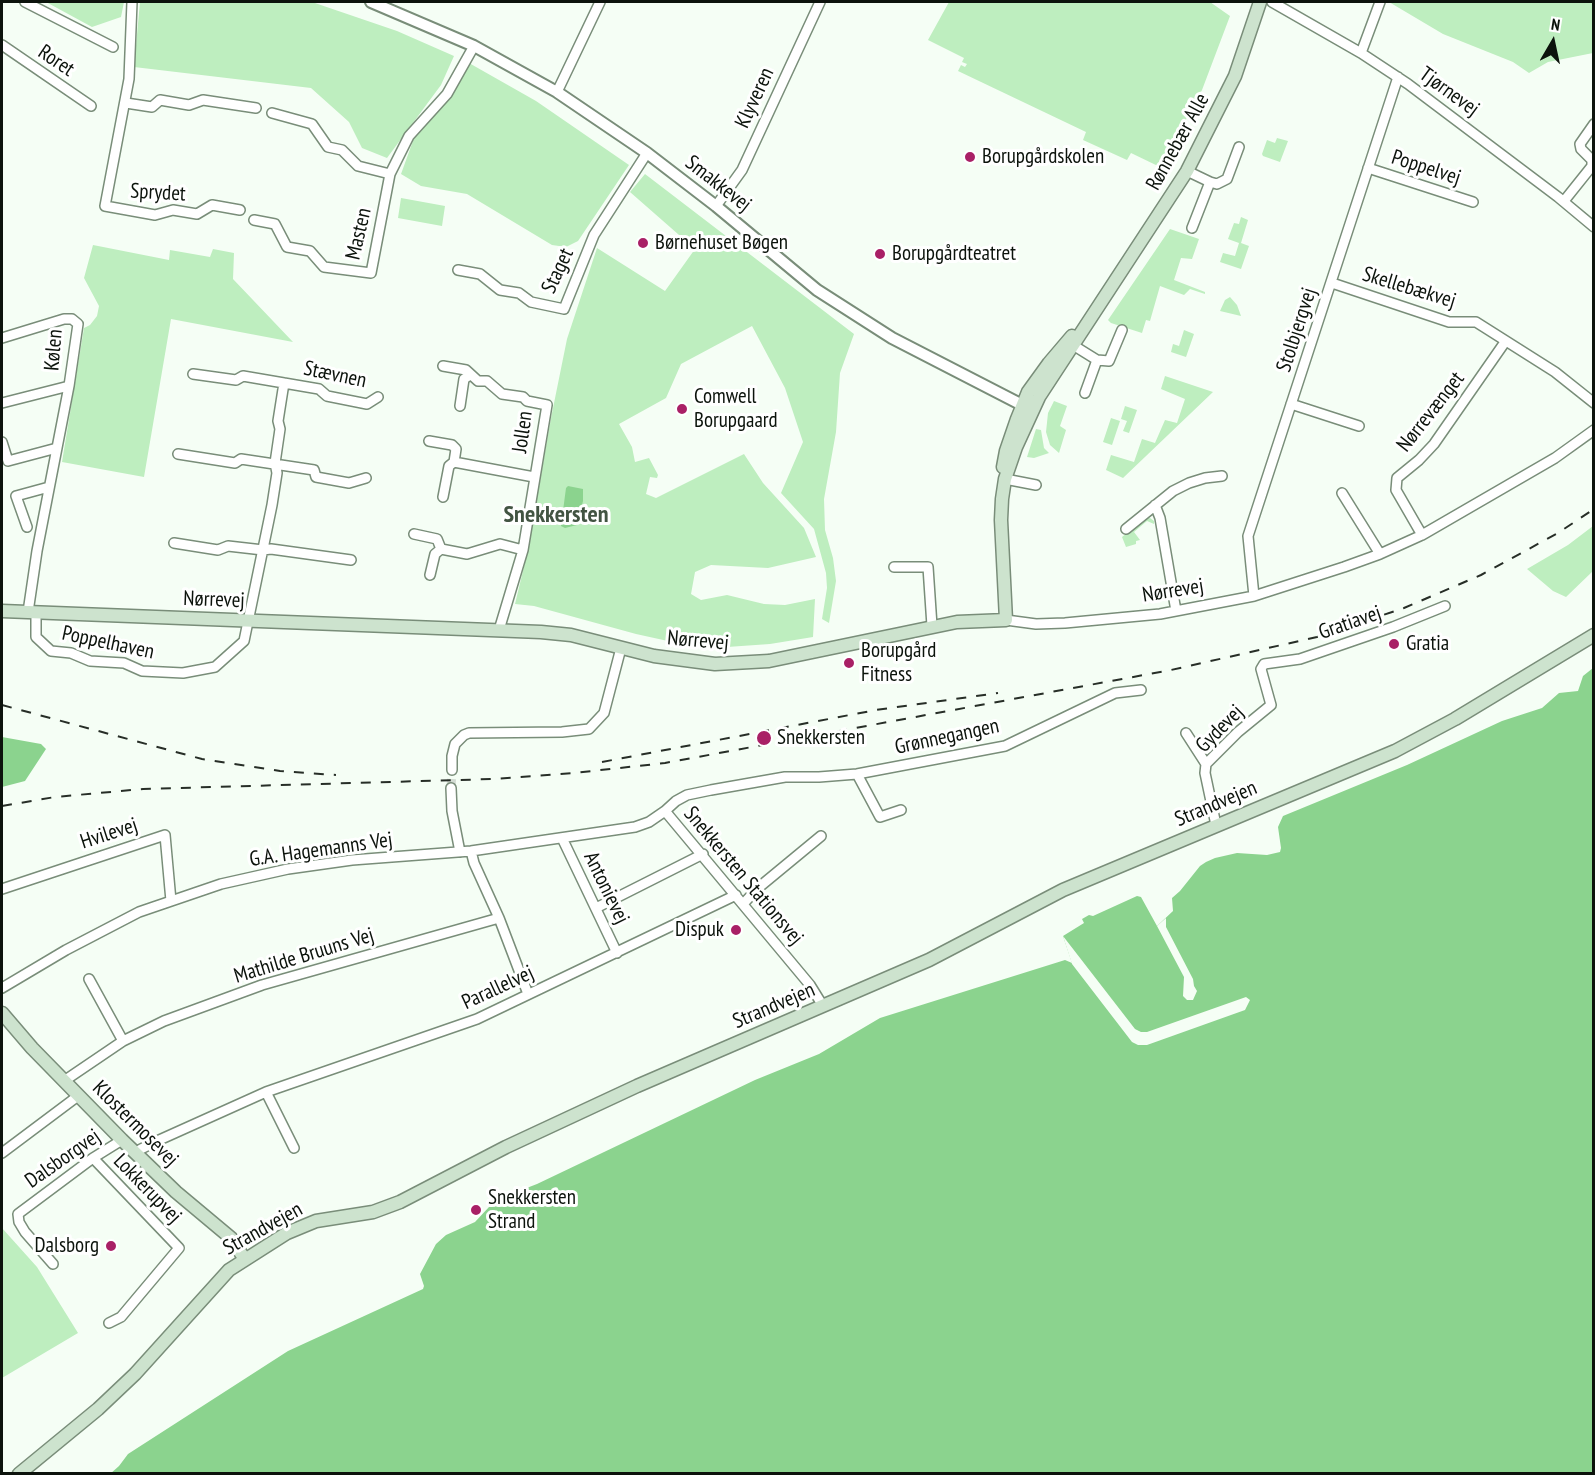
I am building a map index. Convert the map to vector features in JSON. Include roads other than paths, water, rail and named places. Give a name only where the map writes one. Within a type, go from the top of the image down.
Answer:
[{"type":"main road","name":"Rønnebær Alle","points":[[1006,620],[1001,520],[1005,479],[1003,466],[1006,451],[1028,408],[1187,171],[1235,76],[1260,2]]},
{"type":"main road","name":"Nørrevej","points":[[2,611],[541,632],[571,635],[654,657],[715,664],[769,661],[957,622],[1006,620]]},
{"type":"main road","name":"Strandvejen","points":[[19,1473],[98,1409],[135,1374],[212,1287],[244,1258],[310,1223],[373,1212],[399,1202],[637,1086],[929,960],[1063,891],[1395,751],[1455,719],[1593,635]]},
{"type":"main road","name":"Klostermosevej","points":[[2,1013],[122,1140],[176,1192],[231,1238],[244,1258]]},
{"type":"street","name":"Roret","points":[[25,2],[113,47]]},
{"type":"street","name":"Sprydet","points":[[132,2],[132,44],[126,103],[105,206],[155,215],[173,210],[197,214],[212,205],[240,210]]},
{"type":"street","name":"Smakkevej","points":[[375,2],[474,46],[557,92],[647,153],[716,206],[817,290],[902,344],[1028,408]]},
{"type":"street","points":[[557,92],[600,2]]},
{"type":"street","name":"Klyveren","points":[[716,206],[742,170],[820,2]]},
{"type":"street","name":"Tjørnevej","points":[[1272,2],[1398,77],[1564,201],[1593,227]]},
{"type":"street","points":[[1361,53],[1380,2]]},
{"type":"street","name":"Roret","points":[[2,45],[91,106]]},
{"type":"street","name":"Masten","points":[[254,220],[275,224],[287,247],[310,251],[324,267],[370,273],[390,174],[409,136],[447,94],[474,46]]},
{"type":"street","name":"Stolbjergvej","points":[[1254,596],[1248,536],[1398,77]]},
{"type":"street","points":[[126,103],[152,107],[160,100],[189,105],[203,100],[256,108]]},
{"type":"street","points":[[272,113],[312,124],[328,147],[342,150],[358,166],[390,174]]},
{"type":"street","points":[[1564,201],[1592,166],[1592,160],[1581,149],[1580,144],[1593,124]]},
{"type":"street","points":[[1187,171],[1217,184],[1227,178],[1239,147]]},
{"type":"street","name":"Staget","points":[[458,270],[480,274],[500,290],[519,293],[531,302],[564,309],[594,235],[647,153]]},
{"type":"street","name":"Poppelvej","points":[[1368,168],[1473,202]]},
{"type":"street","points":[[1192,228],[1210,182]]},
{"type":"street","name":"Skellebækvej","points":[[1332,283],[1449,322],[1476,322],[1505,342]]},
{"type":"street","name":"Kølen","points":[[2,338],[64,319],[72,319],[78,324],[69,386],[37,551],[32,612]]},
{"type":"street","points":[[1070,345],[1097,360],[1108,361],[1122,330]]},
{"type":"street","points":[[1505,342],[1554,372],[1593,404]]},
{"type":"street","name":"Nørrevænget","points":[[1422,535],[1396,490],[1397,478],[1434,444],[1505,342]]},
{"type":"street","points":[[1085,393],[1097,360]]},
{"type":"street","name":"Jollen","points":[[443,366],[466,370],[478,381],[487,381],[502,394],[523,397],[527,401],[547,405],[523,550],[499,630]]},
{"type":"street","name":"Stævnen","points":[[194,374],[236,380],[243,375],[319,389],[327,396],[367,404],[378,397]]},
{"type":"street","points":[[460,406],[464,379],[470,375]]},
{"type":"street","name":"Stævnen","points":[[248,621],[277,473],[275,463],[280,429],[278,421],[285,383]]},
{"type":"street","name":"Kølen","points":[[2,403],[69,386]]},
{"type":"street","points":[[1292,404],[1359,426]]},
{"type":"street","name":"Nørrevej","points":[[1006,620],[1036,624],[1065,623],[1176,611],[1254,596],[1380,554],[1422,535],[1555,458],[1593,430]]},
{"type":"street","points":[[429,441],[452,445],[456,449],[454,462],[449,466],[443,497]]},
{"type":"street","points":[[2,442],[8,462],[57,448]]},
{"type":"street","points":[[178,454],[235,463],[241,459],[275,463],[314,470],[316,477],[349,483],[366,478]]},
{"type":"street","name":"Jollen","points":[[454,462],[534,477]]},
{"type":"street","points":[[1125,529],[1173,491],[1188,483],[1222,476]]},
{"type":"street","points":[[1005,479],[1036,484]]},
{"type":"street","points":[[27,528],[16,496],[50,487]]},
{"type":"street","points":[[1342,493],[1380,554]]},
{"type":"street","points":[[1155,505],[1160,518],[1176,611]]},
{"type":"street","points":[[414,534],[437,539],[441,549]]},
{"type":"street","points":[[174,543],[218,550],[228,546],[272,549],[351,560]]},
{"type":"street","points":[[441,549],[468,554],[500,544],[523,550]]},
{"type":"street","points":[[430,575],[435,554],[441,549]]},
{"type":"street","points":[[894,567],[928,567],[932,626]]},
{"type":"street","name":"Gratiavej","points":[[1264,664],[1300,659],[1446,606]]},
{"type":"street","name":"Poppelhaven","points":[[32,612],[36,637],[51,651],[71,653],[90,661],[124,663],[142,671],[152,672],[183,673],[215,667],[244,641],[248,621]]},
{"type":"street","points":[[452,770],[455,744],[469,733],[562,732],[589,729],[604,713],[621,648]]},
{"type":"street","name":"Gydevej","points":[[1216,825],[1204,773],[1206,764],[1238,732],[1271,705],[1261,669],[1264,664]]},
{"type":"street","name":"Grønnegangen","points":[[819,777],[856,774],[1005,746],[1115,693],[1141,690]]},
{"type":"street","points":[[1186,733],[1206,764]]},
{"type":"street","points":[[856,774],[880,817],[901,810]]},
{"type":"street","name":"Snekkersten Stationsvej","points":[[819,777],[786,777],[687,795],[665,811],[810,985],[823,1006]]},
{"type":"street","points":[[451,788],[452,811],[460,852]]},
{"type":"street","name":"G.A. Hagemanns Vej","points":[[2,988],[102,930],[139,912],[220,884],[288,869],[352,860],[471,851],[635,827],[649,822],[665,811]]},
{"type":"street","name":"Hvilevej","points":[[2,889],[165,835],[171,901]]},
{"type":"street","points":[[743,904],[758,888],[821,836]]},
{"type":"street","name":"Antonievej","points":[[562,838],[617,953]]},
{"type":"street","points":[[471,851],[528,994]]},
{"type":"street","points":[[596,908],[703,854]]},
{"type":"street","name":"Parallelvej","points":[[136,1153],[266,1092],[477,1020],[736,895]]},
{"type":"street","name":"Mathilde Bruuns Vej","points":[[64,1081],[123,1041],[164,1021],[262,985],[499,918]]},
{"type":"street","points":[[88,979],[123,1041]]},
{"type":"street","points":[[266,1092],[294,1148]]},
{"type":"street","points":[[2,1153],[78,1096]]},
{"type":"street","name":"Dalsborgvej","points":[[53,1264],[25,1232],[19,1222],[18,1214],[93,1158],[122,1140]]},
{"type":"street","name":"Lokkerupvej","points":[[93,1158],[179,1248],[121,1317],[109,1323]]},
{"type":"tunnel","points":[[451,788],[452,770]]},
{"type":"railway","points":[[2,806],[55,797],[143,789],[493,779],[665,763],[1171,670],[1317,637],[1404,608],[1481,575],[1558,533],[1594,509]]},
{"type":"railway","points":[[602,762],[876,710],[998,693]]},
{"type":"railway","points":[[2,705],[202,759],[280,771],[336,775]]},
{"type":"place","name":"Borupgårdskolen","points":[[970,157]]},
{"type":"place","name":"Børnehuset Bøgen","points":[[643,243]]},
{"type":"place","name":"Borupgårdteatret","points":[[880,254]]},
{"type":"place","name":"Comwell Borupgaard","points":[[682,409]]},
{"type":"place","name":"Gratia","points":[[1394,644]]},
{"type":"place","name":"Borupgård Fitness","points":[[849,663]]},
{"type":"place","name":"Snekkersten","points":[[764,738]]},
{"type":"place","name":"Dispuk","points":[[736,930]]},
{"type":"place","name":"Snekkersten Strand","points":[[476,1210]]},
{"type":"place","name":"Dalsborg","points":[[111,1246]]},
{"type":"district","name":"Snekkersten","points":[[556,515]]}]
